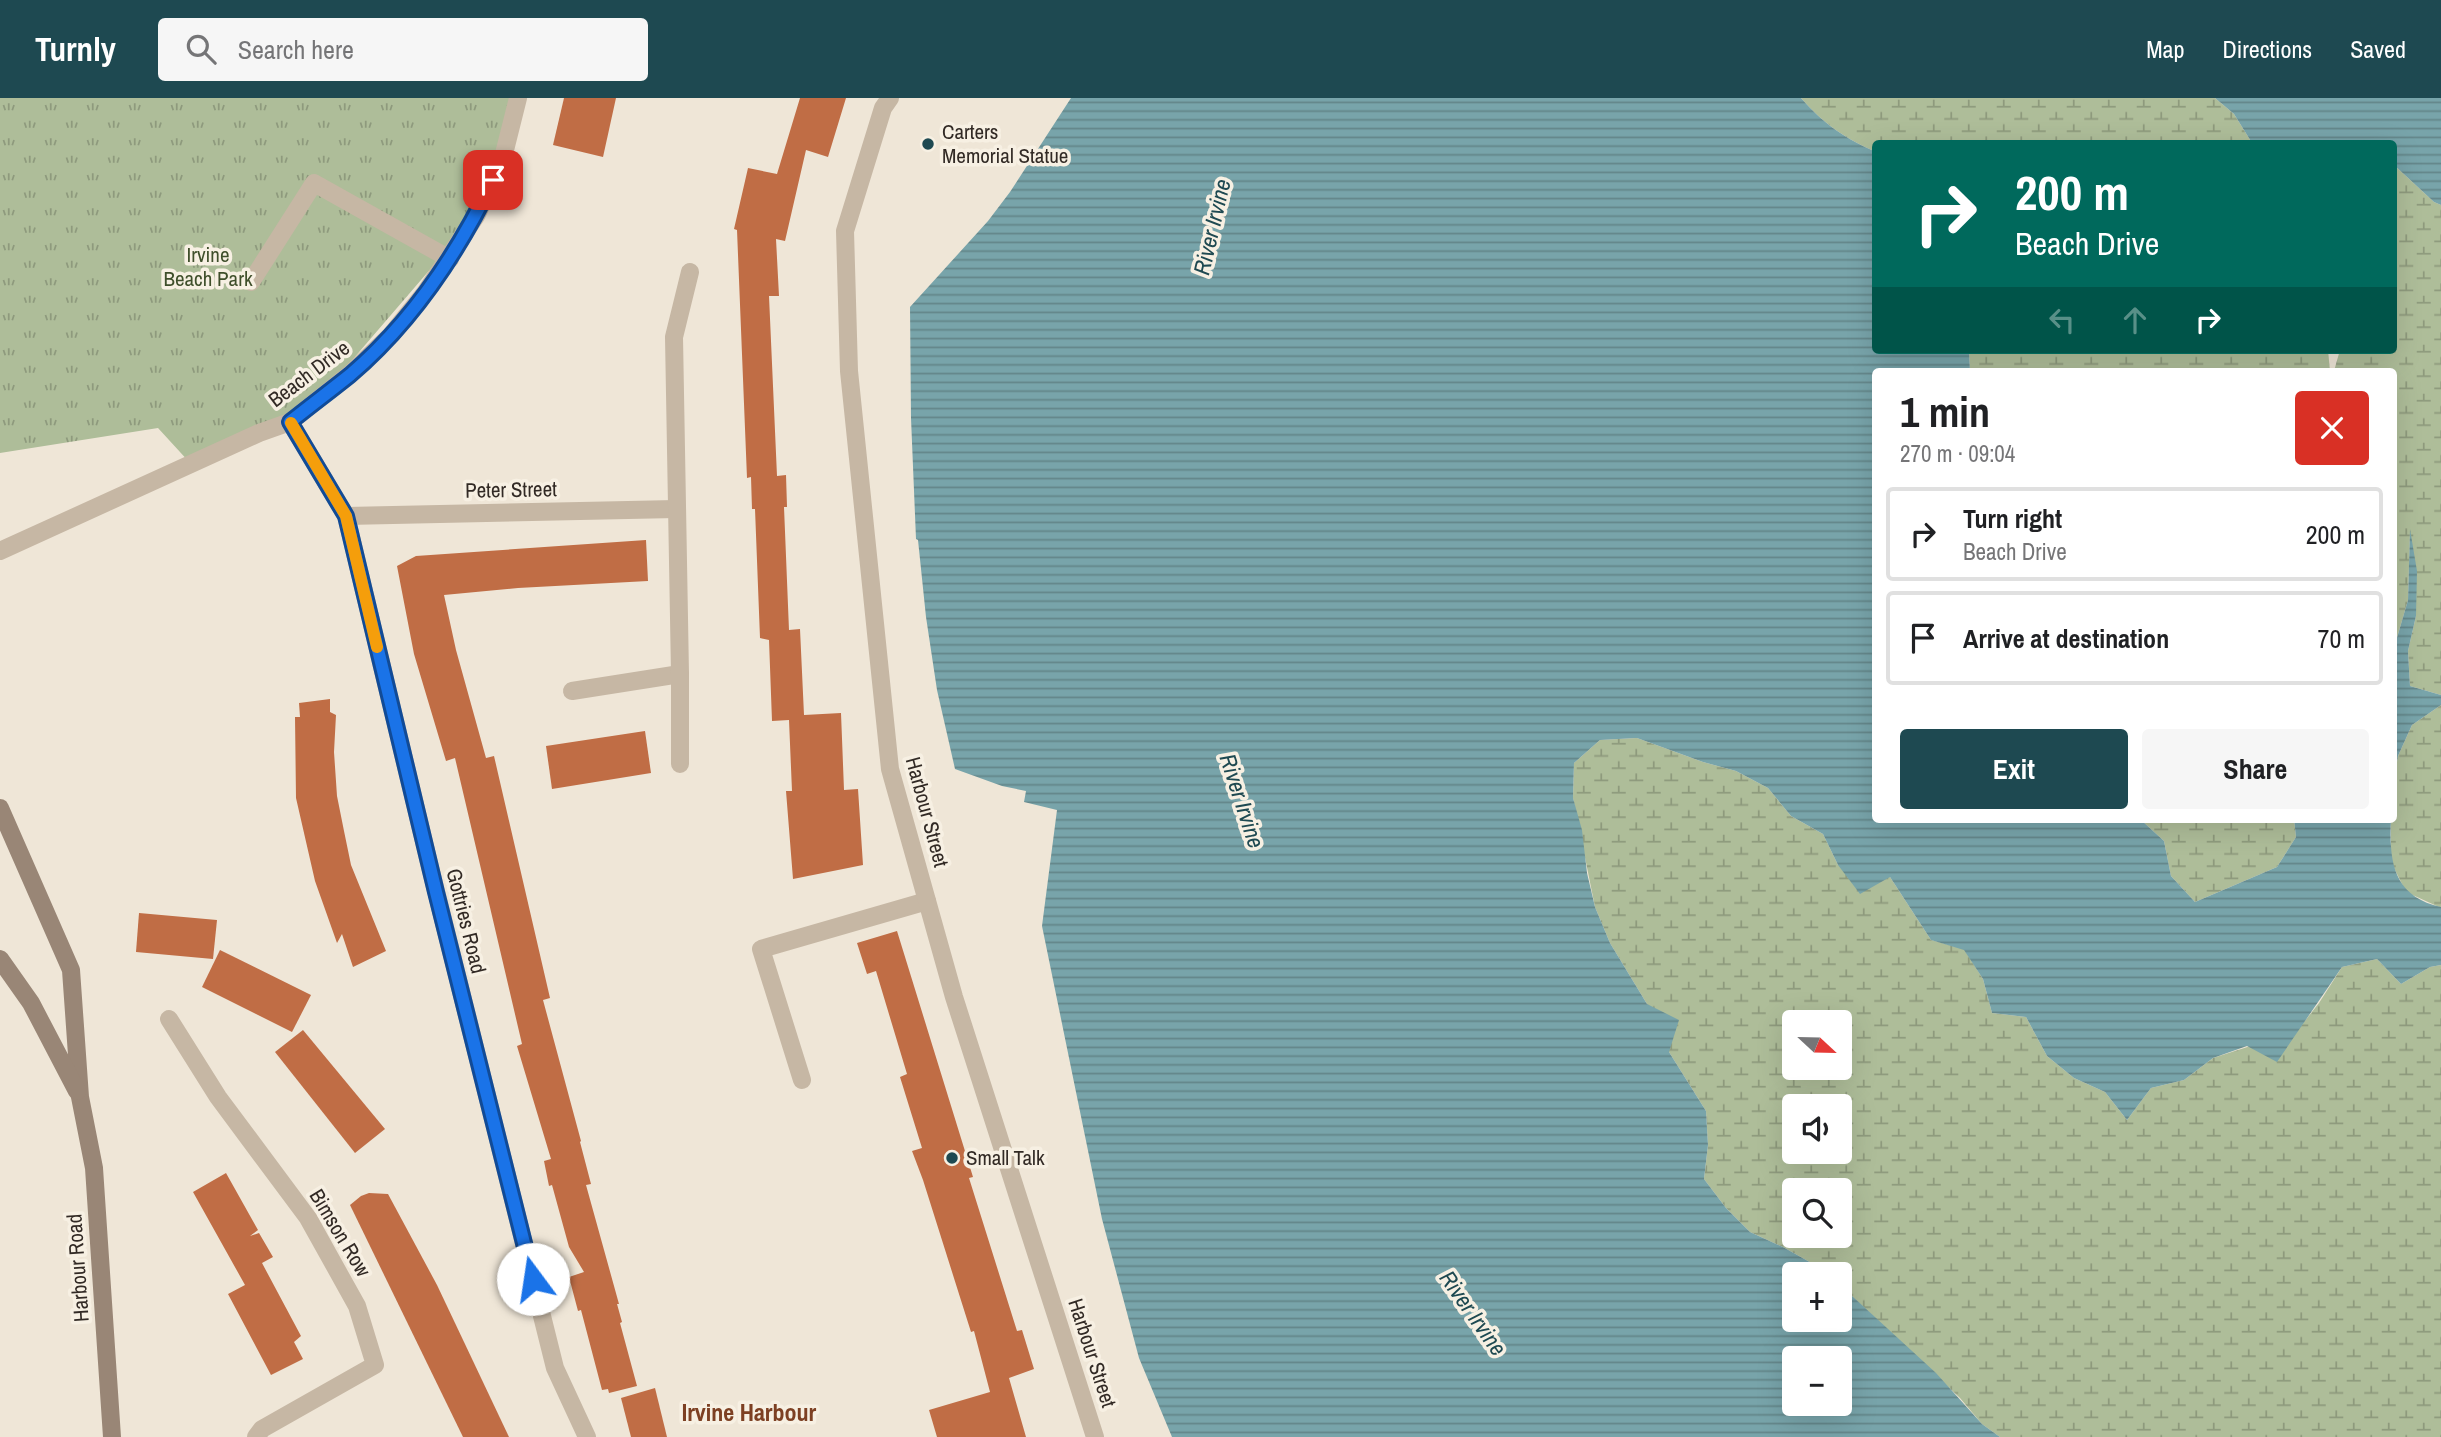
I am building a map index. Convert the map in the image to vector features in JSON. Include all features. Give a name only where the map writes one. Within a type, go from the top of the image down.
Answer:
[{"type":"street","name":"Beach Drive","points":[[0,551],[259,433],[290,422],[350,374],[391,335],[450,259],[476,216],[502,162],[518,98]]},
{"type":"street","name":"Harbour Street","points":[[890,98],[883,108],[845,231],[849,371],[890,769],[958,1010],[1095,1437]]},
{"type":"street","points":[[251,282],[314,183],[450,259]]},
{"type":"street","points":[[680,764],[674,337],[690,272]]},
{"type":"street","name":"Gottries Road","points":[[290,422],[346,516],[426,854],[555,1368],[587,1437]]},
{"type":"street","name":"Peter Street","points":[[346,516],[676,509]]},
{"type":"street","points":[[572,691],[680,674]]},
{"type":"street","name":"Harbour Road","points":[[0,808],[71,970],[80,1097],[94,1168],[112,1437]]},
{"type":"street","points":[[802,1080],[761,949],[927,901]]},
{"type":"street","name":"Harbour Road","points":[[0,960],[30,1003],[80,1097]]},
{"type":"street","name":"Bimson Row","points":[[169,1018],[218,1097],[308,1218],[357,1306],[375,1365],[262,1429],[256,1437]]},
{"type":"green space","name":"Irvine Beach Park","points":[[0,98],[518,98],[476,216],[317,401],[191,464],[158,428],[0,453]]},
{"type":"green space","points":[[1801,98],[2215,98],[2234,114],[2250,140],[1872,140],[1872,150],[1835,130]]},
{"type":"green space","points":[[2397,168],[2434,202],[2441,205],[2441,695],[2410,686],[2408,651],[2416,616],[2410,533],[2408,600],[2397,638],[2397,368],[2335,368],[2339,354],[2397,354]]},
{"type":"green space","points":[[1969,354],[2328,354],[2330,368],[1970,368]]},
{"type":"green space","points":[[2441,705],[2441,907],[2406,892],[2391,862],[2391,823],[2397,823],[2397,762],[2412,725]]},
{"type":"green space","points":[[1637,738],[1736,771],[1768,788],[1791,816],[1823,834],[1838,865],[1890,877],[1931,940],[1964,949],[1983,979],[1992,1013],[2026,1017],[2047,1056],[2074,1078],[2105,1092],[2127,1120],[2151,1088],[2184,1080],[2213,1058],[2297,1031],[2342,967],[2377,959],[2401,984],[2430,967],[2441,965],[2441,1437],[2000,1437],[1982,1424],[1960,1398],[1852,1296],[1852,1262],[1810,1262],[1785,1248],[1852,1248],[1852,1178],[1782,1178],[1782,1247],[1750,1232],[1726,1208],[1704,1179],[1708,1145],[1706,1111],[1669,1052],[1647,1004],[1610,943],[1595,907],[1573,798],[1574,763],[1600,740]]},
{"type":"green space","points":[[2144,823],[2294,823],[2296,837],[2277,867],[2195,902],[2171,876],[2164,841]]},
{"type":"water","name":"River Irvine","points":[[1071,98],[1801,98],[1835,130],[1872,150],[1872,354],[1969,354],[1970,368],[1872,368],[1872,823],[2144,823],[2164,841],[2171,876],[2195,902],[2277,867],[2296,837],[2294,823],[2391,823],[2391,849],[2397,875],[2413,895],[2441,907],[2441,965],[2430,967],[2401,984],[2377,959],[2342,967],[2277,1062],[2247,1046],[2213,1058],[2184,1080],[2151,1088],[2127,1120],[2105,1092],[2074,1078],[2047,1056],[2026,1017],[1992,1013],[1983,979],[1964,950],[1931,940],[1890,877],[1860,894],[1838,865],[1823,834],[1791,816],[1768,788],[1736,771],[1637,738],[1600,740],[1574,763],[1573,798],[1582,830],[1587,873],[1595,907],[1610,943],[1647,1004],[1679,1020],[1669,1052],[1706,1111],[1708,1145],[1704,1179],[1726,1208],[1750,1232],[1810,1262],[1782,1262],[1782,1332],[1852,1332],[1852,1296],[1936,1373],[1982,1424],[2000,1437],[1172,1437],[1139,1358],[1102,1219],[1042,926],[1057,810],[1024,802],[1026,791],[1002,786],[955,769],[937,690],[916,539],[910,307],[988,221]]},
{"type":"water","points":[[2215,98],[2441,98],[2441,205],[2434,202],[2397,168],[2397,140],[2250,140],[2234,114]]},
{"type":"water","points":[[2410,529],[2417,571],[2416,616],[2408,651],[2410,686],[2441,695],[2441,705],[2412,725],[2397,762],[2397,638],[2408,600]]},
{"type":"building","points":[[564,98],[616,98],[603,157],[553,145]]},
{"type":"building","points":[[800,98],[846,98],[828,157],[806,150],[785,241],[776,239],[779,296],[769,296],[777,476],[786,475],[787,507],[784,507],[789,630],[800,629],[804,715],[841,713],[844,790],[858,789],[863,865],[793,879],[786,791],[792,791],[789,720],[772,721],[769,640],[760,638],[755,509],[752,509],[751,477],[747,478],[737,230],[734,229],[748,168],[777,174]]},
{"type":"building","points":[[646,540],[648,581],[444,595],[456,650],[486,758],[494,756],[550,998],[543,1000],[581,1141],[591,1184],[586,1185],[619,1304],[620,1323],[637,1386],[609,1393],[608,1389],[602,1390],[581,1310],[578,1311],[569,1277],[584,1272],[569,1247],[552,1185],[549,1186],[544,1161],[551,1159],[517,1046],[522,1044],[455,758],[446,761],[414,654],[397,566],[416,556]]},
{"type":"building","points":[[330,699],[330,712],[336,715],[334,752],[337,796],[351,865],[386,951],[353,967],[342,934],[337,943],[315,881],[296,798],[295,717],[300,717],[299,703]]},
{"type":"building","points":[[645,731],[651,773],[552,789],[546,746]]},
{"type":"building","points":[[139,913],[217,920],[213,959],[136,952]]},
{"type":"building","points":[[897,931],[973,1177],[969,1178],[1017,1331],[1022,1330],[1034,1369],[1009,1378],[1026,1437],[937,1437],[929,1410],[990,1392],[974,1331],[971,1332],[912,1151],[922,1148],[900,1077],[907,1074],[876,971],[867,974],[857,943]]},
{"type":"building","points":[[220,950],[311,995],[292,1032],[202,987]]},
{"type":"building","points":[[303,1030],[385,1129],[355,1153],[275,1052]]},
{"type":"building","points":[[226,1173],[258,1230],[250,1236],[259,1233],[273,1257],[262,1263],[301,1336],[294,1342],[303,1359],[271,1375],[228,1294],[245,1285],[193,1192]]},
{"type":"building","points":[[369,1193],[388,1194],[437,1285],[509,1437],[463,1437],[350,1205]]},
{"type":"building","points":[[655,1388],[667,1437],[631,1437],[621,1398]]},
{"type":"slow traffic","points":[[291,423],[346,516],[377,647]]},
{"type":"place","name":"Carters Memorial Statue","points":[[928,144]]},
{"type":"place","name":"Small Talk","points":[[952,1158]]},
{"type":"district","name":"Irvine Harbour","points":[[749,1413]]},
{"type":"route","points":[[493,180],[476,216],[450,259],[391,335],[350,374],[290,422],[346,516],[533,1279]]}]
